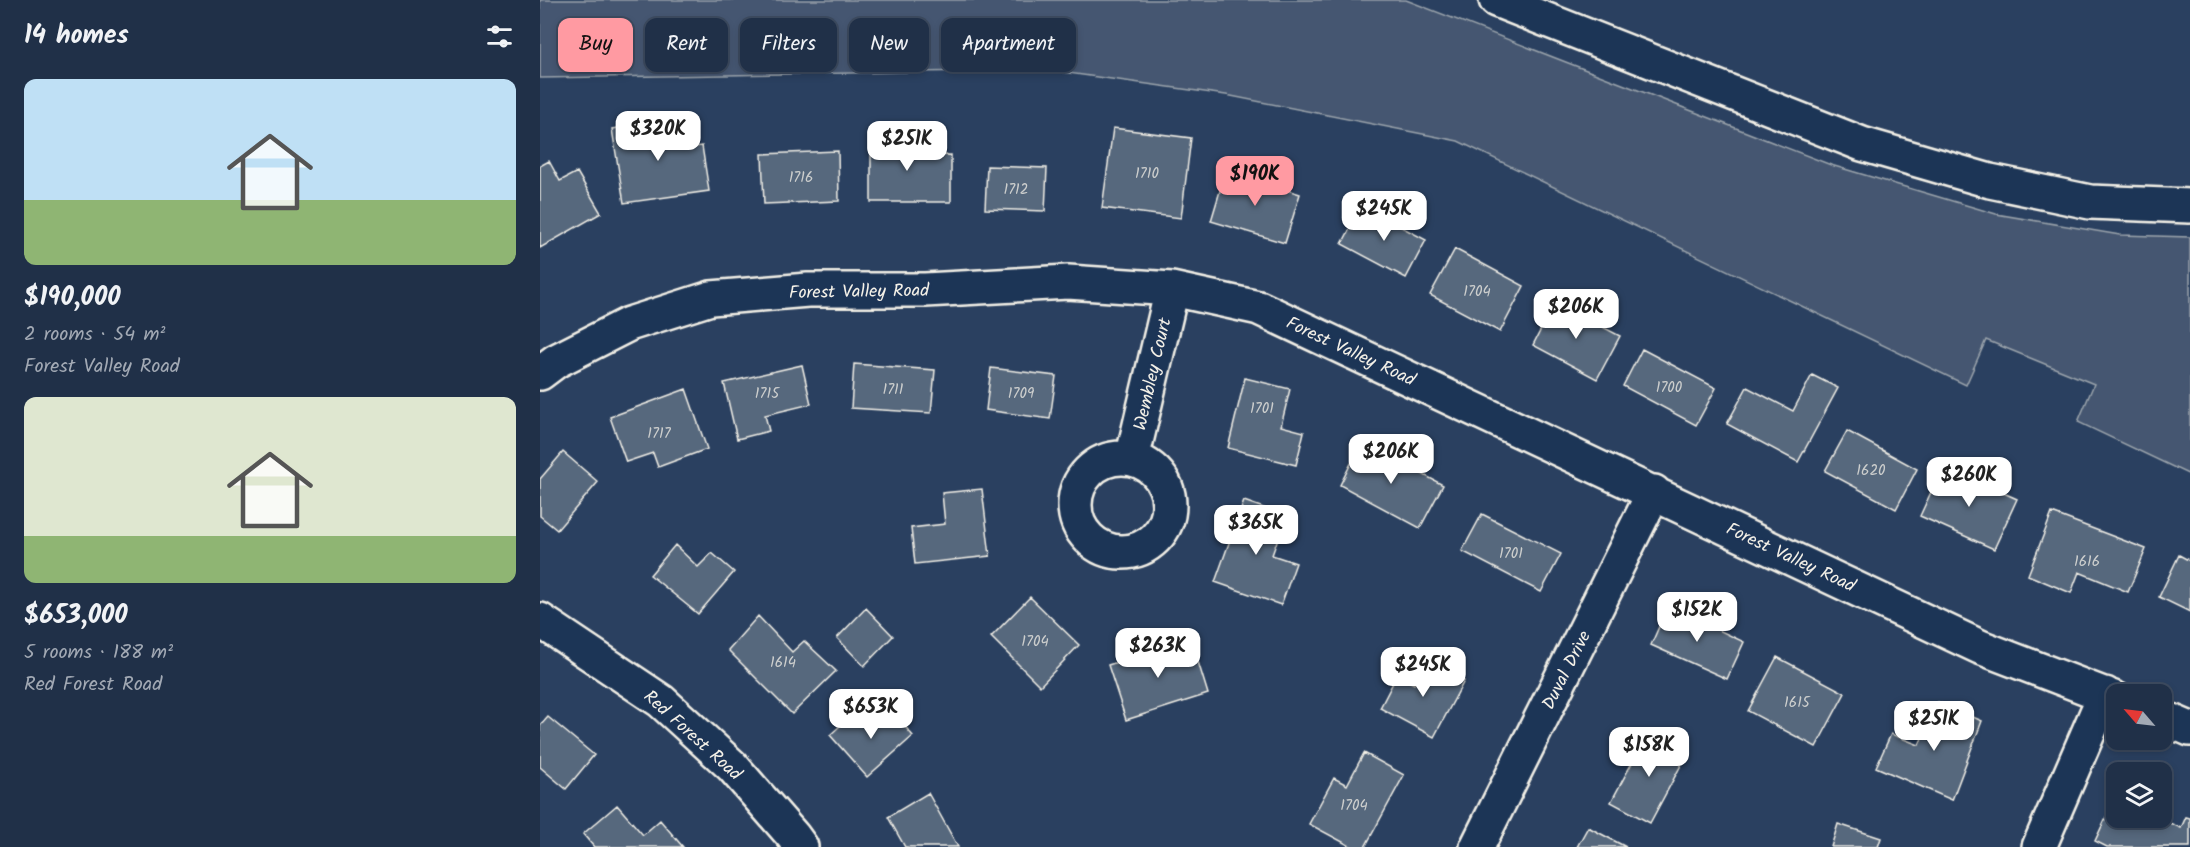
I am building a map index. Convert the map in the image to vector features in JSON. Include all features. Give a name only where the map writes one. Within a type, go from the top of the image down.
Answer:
[{"type":"main road","points":[[1496,0],[1862,144],[1990,181],[2090,202],[2190,206]]},
{"type":"main road","name":"Forest Valley Road","points":[[540,373],[556,361],[629,324],[711,298],[808,290],[925,290],[1068,282],[1172,289],[1259,308],[1980,646],[2106,694]]},
{"type":"main road","name":"Wembley Court","points":[[1132,459],[1172,289]]},
{"type":"main road","name":"Duval Drive","points":[[1477,847],[1654,492]]},
{"type":"main road","name":"Red Forest Road","points":[[540,620],[662,701],[732,766],[801,847]]},
{"type":"main road","points":[[2039,847],[2106,706]]},
{"type":"main road","points":[[2172,721],[2190,729]]},
{"type":"shaded area","points":[[540,0],[1406,0],[1831,165],[1996,214],[2120,235],[2190,237],[2190,475],[2078,422],[2094,384],[1986,340],[1966,385],[1458,141],[1226,95],[1061,72],[1076,72],[1076,18],[941,18],[941,72],[929,72],[929,18],[849,18],[849,72],[920,72],[540,78]]},
{"type":"building","points":[[678,119],[684,148],[702,146],[709,191],[624,203],[612,129]]},
{"type":"building","points":[[1113,128],[1191,138],[1181,218],[1102,208]]},
{"type":"building","points":[[871,133],[909,133],[909,156],[951,155],[951,202],[871,202]]},
{"type":"building","points":[[838,151],[839,201],[764,204],[762,154]]},
{"type":"building","points":[[549,161],[560,181],[577,172],[601,213],[540,248],[540,166]]},
{"type":"building","points":[[987,166],[1047,168],[1045,211],[985,209]]},
{"type":"building","points":[[1226,171],[1300,194],[1285,243],[1211,221]]},
{"type":"building","points":[[1362,206],[1426,240],[1406,278],[1342,244]]},
{"type":"building","points":[[1455,249],[1524,286],[1500,332],[1430,295]]},
{"type":"building","points":[[1555,302],[1620,336],[1597,379],[1533,345]]},
{"type":"building","points":[[1642,349],[1716,388],[1696,425],[1623,386]]},
{"type":"building","points":[[854,364],[935,370],[931,413],[851,408]]},
{"type":"building","points":[[802,365],[811,404],[765,415],[769,431],[737,439],[724,383]]},
{"type":"building","points":[[991,368],[1056,376],[1050,419],[986,410]]},
{"type":"building","points":[[1812,375],[1838,388],[1798,462],[1727,424],[1747,387],[1793,411]]},
{"type":"building","points":[[1245,378],[1290,389],[1281,426],[1304,432],[1296,465],[1228,448]]},
{"type":"building","points":[[686,389],[707,449],[658,467],[653,453],[626,462],[610,417]]},
{"type":"building","points":[[1847,431],[1917,469],[1896,509],[1825,471]]},
{"type":"building","points":[[1362,442],[1443,485],[1420,528],[1340,485]]},
{"type":"building","points":[[563,452],[598,482],[557,530],[540,516],[540,479]]},
{"type":"building","points":[[1943,466],[2017,499],[1994,549],[1920,516]]},
{"type":"building","points":[[982,489],[990,556],[915,564],[911,528],[945,524],[942,493]]},
{"type":"building","points":[[1244,501],[1286,516],[1272,555],[1296,563],[1281,605],[1215,582]]},
{"type":"building","points":[[2052,513],[2146,549],[2128,592],[2079,572],[2071,593],[2028,575]]},
{"type":"building","points":[[1482,514],[1561,554],[1541,592],[1462,551]]},
{"type":"building","points":[[675,545],[698,567],[712,553],[734,572],[698,614],[650,575]]},
{"type":"building","points":[[2179,555],[2190,561],[2190,612],[2159,597]]},
{"type":"building","points":[[1030,597],[1079,645],[1040,686],[991,637]]},
{"type":"building","points":[[1668,606],[1744,642],[1727,679],[1651,645]]},
{"type":"building","points":[[866,608],[893,636],[864,666],[837,638]]},
{"type":"building","points":[[758,616],[792,652],[804,641],[836,671],[792,714],[728,650]]},
{"type":"building","points":[[1191,639],[1208,694],[1126,720],[1108,665]]},
{"type":"building","points":[[1777,657],[1845,693],[1816,747],[1748,711]]},
{"type":"building","points":[[1427,661],[1464,681],[1434,737],[1380,708],[1397,675],[1414,684]]},
{"type":"building","points":[[1938,702],[1982,721],[1952,800],[1876,767],[1891,734],[1919,745]]},
{"type":"building","points":[[860,708],[874,725],[891,710],[913,736],[867,777],[830,735]]},
{"type":"building","points":[[548,717],[594,755],[566,789],[540,767],[540,726]]},
{"type":"building","points":[[1648,733],[1687,754],[1650,823],[1611,802]]},
{"type":"building","points":[[1364,753],[1404,775],[1365,847],[1352,847],[1309,824],[1334,778],[1347,785]]},
{"type":"building","points":[[928,793],[958,847],[905,847],[888,817]]},
{"type":"building","points":[[617,805],[643,835],[660,820],[683,847],[594,847],[583,834]]},
{"type":"building","points":[[2106,817],[2106,828],[2172,828],[2172,824],[2181,828],[2186,817],[2190,818],[2190,847],[2107,847],[2095,841]]},
{"type":"building","points":[[1838,824],[1881,838],[1878,847],[1831,847]]},
{"type":"building","points":[[1588,827],[1626,847],[1577,847]]}]
